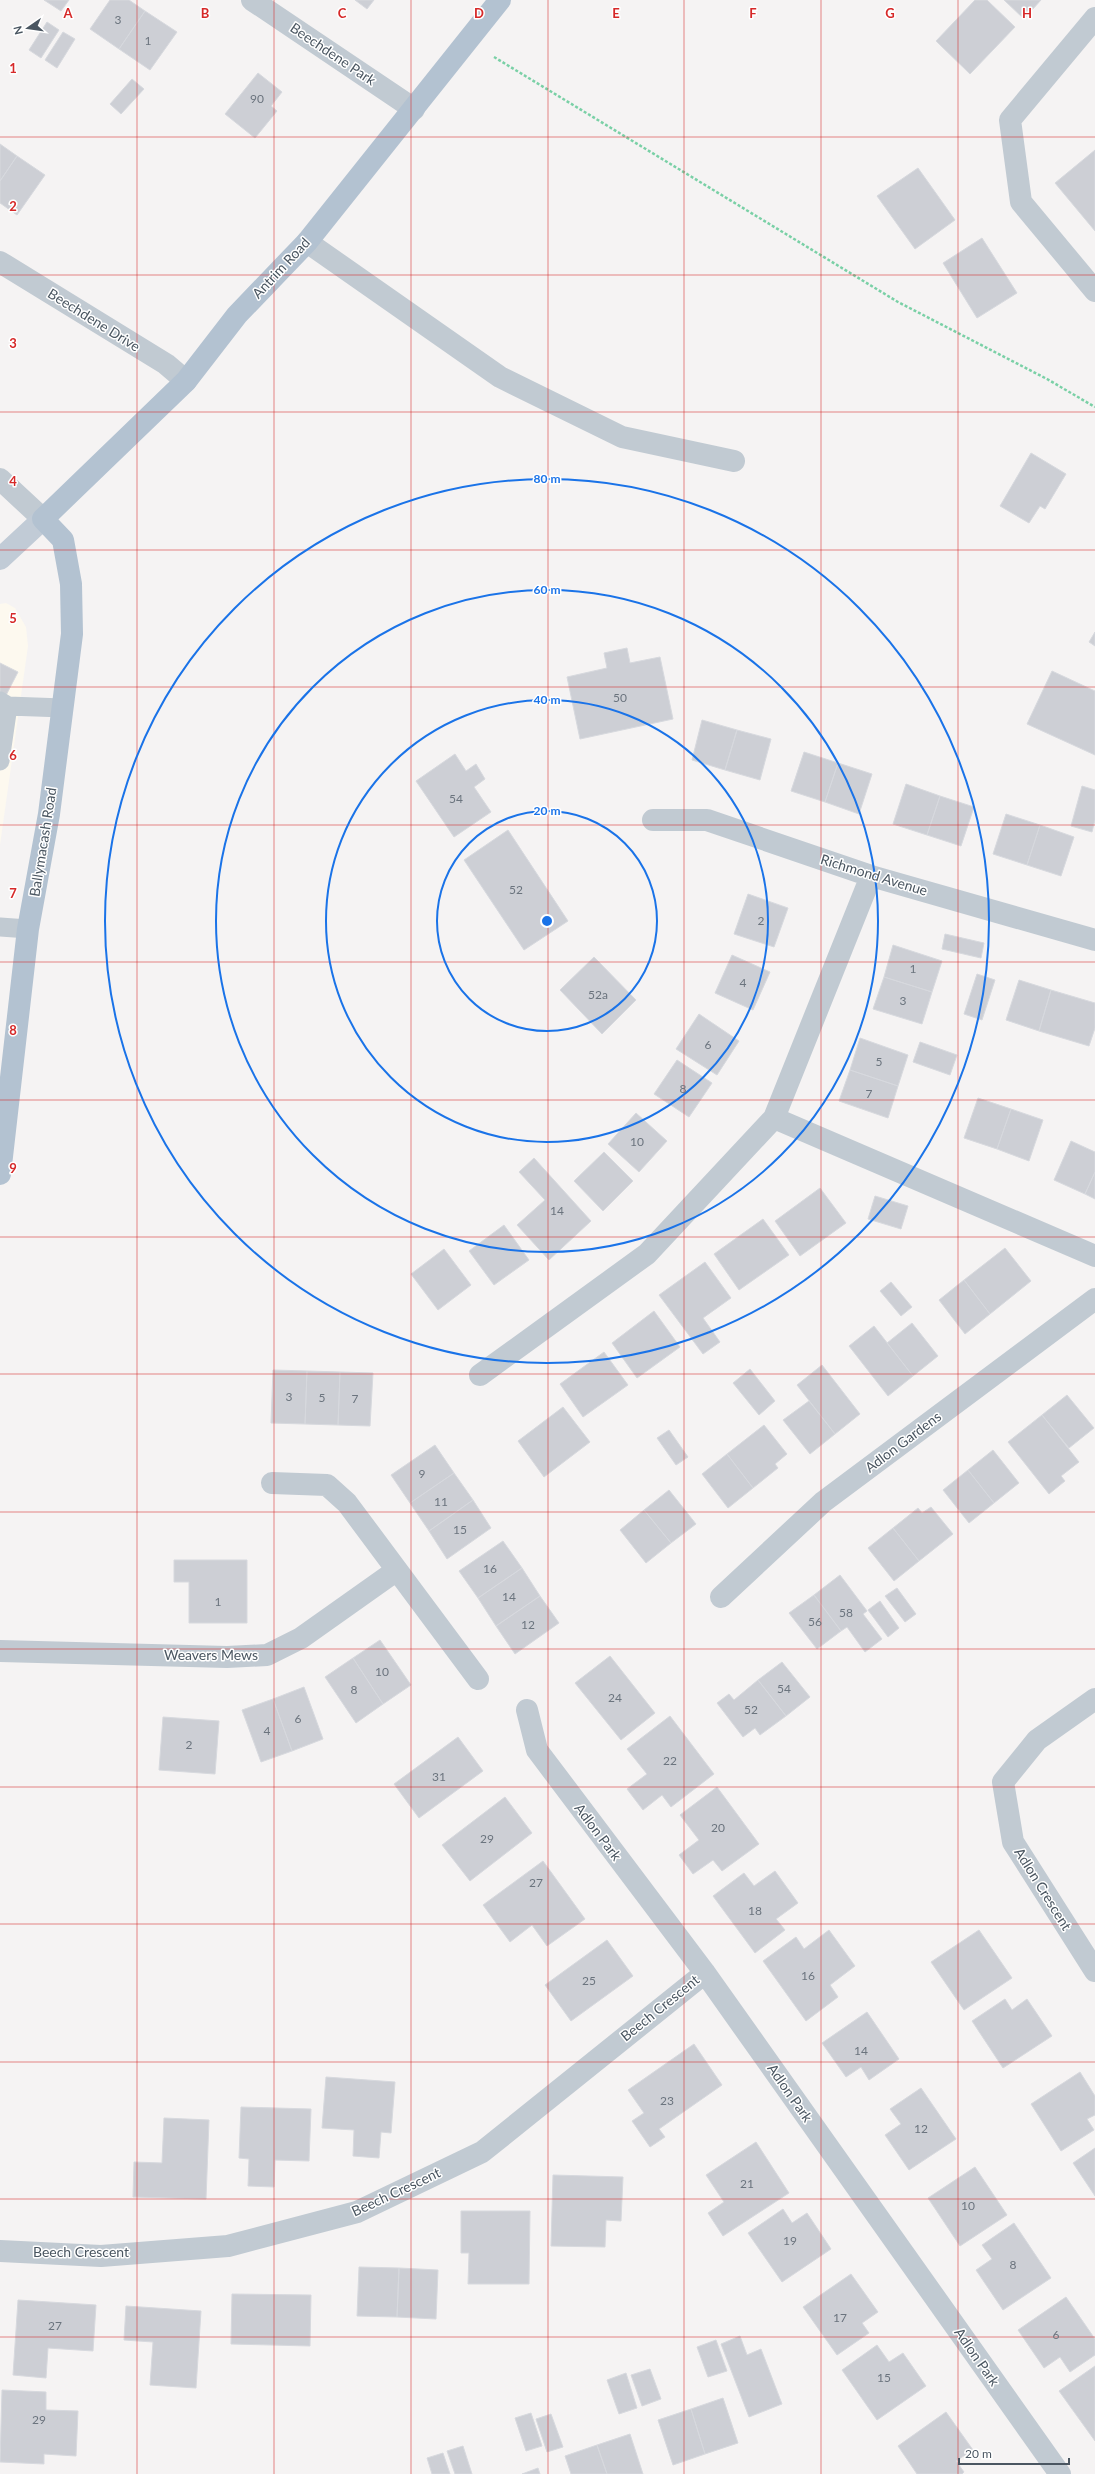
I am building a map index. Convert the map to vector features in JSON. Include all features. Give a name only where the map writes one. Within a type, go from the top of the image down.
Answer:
[{"type":"main road","name":"Antrim Road","points":[[43,519],[186,381],[237,314],[307,242],[500,0]]},
{"type":"main road","points":[[0,558],[43,519]]},
{"type":"main road","name":"Ballymacash Road","points":[[0,1174],[28,929],[49,814],[72,634],[71,584],[63,540],[43,519]]},
{"type":"street","name":"Beechdene Park","points":[[252,0],[414,109]]},
{"type":"street","points":[[1095,18],[1010,120],[1021,202],[1095,291]]},
{"type":"street","points":[[307,242],[500,377],[622,437],[734,461]]},
{"type":"street","name":"Beechdene Drive","points":[[0,262],[166,364],[186,381]]},
{"type":"street","points":[[0,479],[43,519]]},
{"type":"street","name":"Richmond Avenue","points":[[653,820],[707,820],[871,876],[1095,940]]},
{"type":"street","points":[[480,1375],[647,1254],[774,1118],[871,876]]},
{"type":"street","points":[[774,1118],[1095,1256]]},
{"type":"street","name":"Adlon Gardens","points":[[721,1597],[823,1502],[1095,1299]]},
{"type":"street","points":[[272,1483],[327,1485],[347,1503],[478,1679]]},
{"type":"street","name":"Weavers Mews","points":[[0,1652],[227,1657],[267,1655],[301,1638],[397,1570]]},
{"type":"street","name":"Adlon Crescent","points":[[1095,1699],[1037,1740],[1003,1782],[1013,1842],[1095,1972]]},
{"type":"street","name":"Adlon Park","points":[[527,1710],[536,1750],[705,1973],[1060,2474]]},
{"type":"street","name":"Beech Crescent","points":[[0,2251],[101,2256],[228,2246],[357,2212],[482,2152],[705,1973]]},
{"type":"lane","points":[[0,761],[4,704],[63,708]]},
{"type":"lane","points":[[0,927],[28,929]]},
{"type":"path","points":[[468,41],[898,302],[1047,379],[1095,407]]},
{"type":"shaded area","points":[[6,603],[15,608],[26,627],[28,646],[0,845],[0,604]]},
{"type":"building","points":[[44,0],[69,0],[61,11]]},
{"type":"building","points":[[110,0],[129,0],[145,11],[119,49],[90,29]]},
{"type":"building","points":[[355,0],[374,0],[367,9]]},
{"type":"building","points":[[975,0],[987,0],[1015,27],[970,74],[936,41]]},
{"type":"building","points":[[1004,0],[1041,0],[1024,19]]},
{"type":"building","points":[[145,11],[177,32],[150,70],[119,49]]},
{"type":"building","points":[[47,22],[59,30],[41,58],[29,50]]},
{"type":"building","points":[[63,32],[75,39],[57,68],[45,60]]},
{"type":"building","points":[[258,73],[282,92],[271,106],[277,111],[255,138],[225,114]]},
{"type":"building","points":[[132,79],[144,89],[121,114],[110,104]]},
{"type":"building","points":[[0,144],[17,156],[0,181]]},
{"type":"building","points":[[1095,150],[1095,231],[1055,183]]},
{"type":"building","points":[[17,156],[45,175],[17,215],[0,203],[0,181]]},
{"type":"building","points":[[918,168],[955,220],[915,249],[877,196]]},
{"type":"building","points":[[982,238],[1017,293],[977,318],[943,263]]},
{"type":"building","points":[[1031,453],[1066,474],[1045,509],[1040,506],[1029,523],[1000,506]]},
{"type":"building","points":[[1095,632],[1095,646],[1089,642]]},
{"type":"building","points":[[627,648],[630,663],[660,657],[673,719],[580,739],[567,677],[607,668],[604,653]]},
{"type":"building","points":[[0,663],[18,672],[0,707]]},
{"type":"building","points":[[1052,671],[1095,691],[1095,755],[1027,724]]},
{"type":"building","points":[[702,720],[737,730],[725,770],[692,760]]},
{"type":"building","points":[[737,730],[771,739],[760,780],[725,770]]},
{"type":"building","points":[[804,752],[838,763],[825,802],[791,791]]},
{"type":"building","points":[[455,754],[466,771],[476,764],[485,779],[474,787],[491,812],[454,837],[416,781]]},
{"type":"building","points":[[838,763],[872,774],[859,814],[825,802]]},
{"type":"building","points":[[906,784],[940,796],[927,835],[893,824]]},
{"type":"building","points":[[1082,786],[1095,790],[1095,820],[1092,832],[1071,826]]},
{"type":"building","points":[[940,796],[974,807],[961,846],[927,835]]},
{"type":"building","points":[[1006,814],[1040,825],[1027,865],[993,854]]},
{"type":"building","points":[[1040,825],[1074,837],[1061,876],[1027,865]]},
{"type":"building","points":[[508,830],[568,921],[524,950],[464,860]]},
{"type":"building","points":[[748,894],[788,908],[774,947],[734,934]]},
{"type":"building","points":[[945,934],[984,943],[981,958],[942,949]]},
{"type":"building","points":[[893,945],[942,961],[932,992],[884,977]]},
{"type":"building","points":[[732,955],[770,972],[753,1010],[715,993]]},
{"type":"building","points":[[594,957],[636,1000],[602,1034],[560,990]]},
{"type":"building","points":[[977,974],[995,980],[982,1020],[964,1014]]},
{"type":"building","points":[[884,977],[932,992],[922,1024],[873,1009]]},
{"type":"building","points":[[1019,980],[1051,990],[1039,1031],[1006,1020]]},
{"type":"building","points":[[1051,990],[1095,1003],[1095,1028],[1089,1046],[1039,1031]]},
{"type":"building","points":[[699,1014],[739,1041],[717,1075],[676,1049]]},
{"type":"building","points":[[860,1038],[908,1055],[898,1086],[850,1070]]},
{"type":"building","points":[[920,1042],[957,1055],[950,1075],[913,1062]]},
{"type":"building","points":[[677,1060],[712,1083],[689,1117],[654,1094]]},
{"type":"building","points":[[850,1070],[898,1086],[888,1118],[839,1101]]},
{"type":"building","points":[[978,1098],[1011,1109],[997,1149],[964,1138]]},
{"type":"building","points":[[1011,1109],[1043,1120],[1029,1161],[997,1149]]},
{"type":"building","points":[[636,1113],[667,1141],[639,1172],[608,1144]]},
{"type":"building","points":[[1071,1141],[1095,1152],[1095,1172],[1085,1194],[1054,1180]]},
{"type":"building","points":[[604,1152],[633,1181],[603,1211],[574,1181]]},
{"type":"building","points":[[534,1158],[591,1221],[549,1260],[517,1225],[545,1200],[519,1172]]},
{"type":"building","points":[[1095,1172],[1095,1199],[1085,1194]]},
{"type":"building","points":[[820,1188],[846,1223],[800,1256],[775,1221]]},
{"type":"building","points":[[875,1196],[908,1206],[901,1229],[868,1219]]},
{"type":"building","points":[[763,1219],[789,1255],[739,1290],[714,1254]]},
{"type":"building","points":[[504,1225],[529,1260],[494,1285],[469,1251]]},
{"type":"building","points":[[1005,1248],[1031,1281],[990,1314],[964,1280]]},
{"type":"building","points":[[444,1249],[471,1285],[438,1310],[411,1274]]},
{"type":"building","points":[[705,1262],[731,1298],[703,1318],[720,1342],[703,1354],[659,1295]]},
{"type":"building","points":[[964,1280],[990,1314],[965,1334],[939,1300]]},
{"type":"building","points":[[891,1282],[912,1307],[901,1316],[880,1291]]},
{"type":"building","points":[[654,1311],[680,1347],[637,1378],[612,1343]]},
{"type":"building","points":[[912,1323],[938,1356],[913,1376],[887,1343]]},
{"type":"building","points":[[874,1326],[913,1376],[888,1396],[849,1346]]},
{"type":"building","points":[[604,1352],[628,1385],[583,1417],[560,1384]]},
{"type":"building","points":[[822,1365],[860,1414],[835,1434],[797,1385]]},
{"type":"building","points":[[750,1369],[775,1401],[759,1415],[733,1383]]},
{"type":"building","points":[[273,1370],[307,1371],[305,1424],[271,1423]]},
{"type":"building","points":[[307,1371],[340,1372],[338,1425],[305,1424]]},
{"type":"building","points":[[340,1372],[373,1373],[370,1426],[338,1425]]},
{"type":"building","points":[[1067,1395],[1094,1428],[1069,1448],[1042,1415]]},
{"type":"building","points":[[809,1401],[835,1434],[810,1454],[783,1420]]},
{"type":"building","points":[[563,1407],[590,1442],[544,1477],[518,1441]]},
{"type":"building","points":[[1042,1415],[1079,1462],[1061,1476],[1065,1481],[1049,1494],[1008,1442]]},
{"type":"building","points":[[764,1425],[787,1454],[775,1464],[778,1468],[753,1488],[727,1454]]},
{"type":"building","points":[[669,1430],[688,1457],[676,1465],[657,1438]]},
{"type":"building","points":[[435,1445],[454,1473],[410,1503],[391,1475]]},
{"type":"building","points":[[993,1450],[1019,1483],[994,1503],[968,1470]]},
{"type":"building","points":[[727,1454],[753,1488],[728,1508],[702,1474]]},
{"type":"building","points":[[968,1470],[994,1503],[969,1523],[943,1490]]},
{"type":"building","points":[[454,1473],[473,1500],[429,1531],[410,1503]]},
{"type":"building","points":[[669,1490],[696,1524],[671,1543],[644,1510]]},
{"type":"building","points":[[473,1500],[491,1528],[447,1559],[429,1531]]},
{"type":"building","points":[[931,1507],[953,1534],[919,1561],[893,1528],[918,1508],[922,1513]]},
{"type":"building","points":[[644,1510],[671,1543],[646,1563],[620,1530]]},
{"type":"building","points":[[893,1528],[919,1561],[894,1581],[868,1548]]},
{"type":"building","points":[[503,1541],[522,1568],[478,1598],[459,1571]]},
{"type":"building","points":[[174,1560],[247,1560],[247,1623],[189,1623],[189,1582],[174,1582]]},
{"type":"building","points":[[522,1568],[540,1596],[496,1626],[478,1598]]},
{"type":"building","points":[[840,1575],[867,1611],[863,1614],[882,1639],[865,1652],[847,1627],[841,1631],[814,1595]]},
{"type":"building","points":[[897,1588],[916,1614],[905,1622],[885,1596]]},
{"type":"building","points":[[814,1595],[841,1631],[817,1649],[789,1613]]},
{"type":"building","points":[[540,1596],[559,1623],[515,1654],[496,1626]]},
{"type":"building","points":[[880,1601],[899,1628],[888,1637],[868,1610]]},
{"type":"building","points":[[380,1640],[411,1685],[383,1704],[353,1658]]},
{"type":"building","points":[[610,1656],[655,1713],[621,1740],[575,1683]]},
{"type":"building","points":[[353,1658],[383,1704],[356,1723],[325,1677]]},
{"type":"building","points":[[782,1662],[810,1697],[786,1716],[758,1680]]},
{"type":"building","points":[[758,1680],[786,1716],[760,1735],[755,1728],[743,1737],[717,1703],[729,1694],[734,1700]]},
{"type":"building","points":[[304,1687],[323,1739],[292,1751],[273,1699]]},
{"type":"building","points":[[273,1699],[292,1751],[261,1762],[242,1710]]},
{"type":"building","points":[[670,1716],[714,1774],[671,1807],[662,1795],[643,1810],[627,1789],[647,1774],[627,1749]]},
{"type":"building","points":[[163,1717],[219,1721],[215,1774],[159,1770]]},
{"type":"building","points":[[458,1737],[483,1771],[419,1818],[394,1784]]},
{"type":"building","points":[[717,1787],[759,1844],[722,1871],[713,1860],[693,1874],[679,1855],[699,1840],[680,1815]]},
{"type":"building","points":[[505,1797],[532,1833],[470,1881],[442,1845]]},
{"type":"building","points":[[543,1861],[585,1919],[547,1946],[532,1925],[510,1942],[483,1905]]},
{"type":"building","points":[[775,1871],[798,1903],[776,1919],[785,1930],[755,1953],[713,1896],[744,1873],[754,1886]]},
{"type":"building","points":[[829,1930],[855,1966],[830,1985],[838,1997],[806,2021],[763,1961],[796,1937],[804,1949]]},
{"type":"building","points":[[979,1930],[1012,1978],[964,2010],[931,1962]]},
{"type":"building","points":[[607,1940],[633,1976],[571,2021],[545,1985]]},
{"type":"building","points":[[1005,1999],[1012,2010],[1027,1999],[1052,2036],[1003,2068],[972,2021]]},
{"type":"building","points":[[867,2012],[899,2059],[869,2080],[861,2067],[846,2077],[822,2043]]},
{"type":"building","points":[[694,2044],[722,2085],[659,2129],[665,2137],[650,2147],[632,2121],[644,2113],[628,2090]]},
{"type":"building","points":[[1080,2072],[1095,2096],[1095,2115],[1087,2119],[1094,2130],[1061,2151],[1031,2104]]},
{"type":"building","points":[[326,2077],[395,2082],[391,2133],[381,2132],[379,2158],[353,2156],[354,2130],[322,2128]]},
{"type":"building","points":[[921,2088],[956,2139],[909,2170],[885,2135],[901,2124],[890,2109]]},
{"type":"building","points":[[241,2107],[311,2109],[309,2161],[275,2160],[274,2187],[248,2186],[249,2159],[239,2158]]},
{"type":"building","points":[[164,2118],[209,2120],[206,2199],[133,2197],[134,2162],[162,2163]]},
{"type":"building","points":[[756,2142],[789,2193],[723,2236],[708,2213],[724,2202],[706,2175]]},
{"type":"building","points":[[1095,2148],[1095,2196],[1073,2163]]},
{"type":"building","points":[[975,2167],[1007,2215],[960,2246],[928,2198]]},
{"type":"building","points":[[553,2175],[623,2177],[621,2221],[606,2220],[605,2247],[551,2246]]},
{"type":"building","points":[[783,2209],[792,2223],[807,2213],[831,2249],[782,2282],[748,2233]]},
{"type":"building","points":[[461,2211],[530,2211],[529,2284],[468,2284],[469,2253],[461,2253]]},
{"type":"building","points":[[1014,2223],[1051,2278],[1003,2310],[976,2270],[992,2259],[982,2245]]},
{"type":"building","points":[[359,2267],[399,2268],[397,2317],[357,2316]]},
{"type":"building","points":[[399,2268],[438,2270],[436,2319],[397,2317]]},
{"type":"building","points":[[851,2274],[878,2312],[862,2323],[869,2333],[837,2355],[803,2307]]},
{"type":"building","points":[[232,2294],[311,2295],[310,2346],[231,2344]]},
{"type":"building","points":[[1066,2297],[1095,2339],[1095,2355],[1070,2372],[1060,2357],[1044,2368],[1018,2330]]},
{"type":"building","points":[[18,2300],[96,2305],[93,2351],[48,2348],[46,2378],[13,2375]]},
{"type":"building","points":[[126,2306],[201,2311],[196,2388],[150,2385],[153,2342],[124,2340]]},
{"type":"building","points":[[740,2336],[747,2355],[761,2349],[782,2404],[749,2417],[721,2344]]},
{"type":"building","points":[[716,2340],[727,2371],[708,2377],[697,2347]]},
{"type":"building","points":[[877,2345],[889,2362],[903,2353],[926,2386],[877,2420],[842,2370]]},
{"type":"building","points":[[1095,2366],[1095,2441],[1059,2391]]},
{"type":"building","points":[[650,2369],[661,2399],[642,2406],[631,2375]]},
{"type":"building","points":[[626,2373],[637,2408],[619,2414],[607,2380]]},
{"type":"building","points":[[2,2390],[46,2392],[46,2410],[78,2411],[76,2456],[44,2454],[44,2464],[0,2462]]},
{"type":"building","points":[[723,2398],[738,2443],[705,2454],[691,2409]]},
{"type":"building","points":[[691,2409],[705,2454],[673,2465],[658,2420]]},
{"type":"building","points":[[946,2412],[973,2450],[956,2461],[964,2472],[962,2474],[917,2474],[898,2446]]},
{"type":"building","points":[[531,2413],[542,2446],[526,2451],[515,2418]]},
{"type":"building","points":[[551,2414],[563,2447],[547,2452],[536,2419]]},
{"type":"building","points":[[630,2434],[643,2474],[607,2474],[597,2445]]},
{"type":"building","points":[[597,2445],[607,2474],[571,2474],[565,2456]]},
{"type":"building","points":[[463,2446],[472,2474],[455,2474],[447,2451]]},
{"type":"building","points":[[443,2453],[450,2474],[432,2474],[427,2458]]},
{"type":"building","points":[[538,2468],[540,2474],[522,2474]]}]
